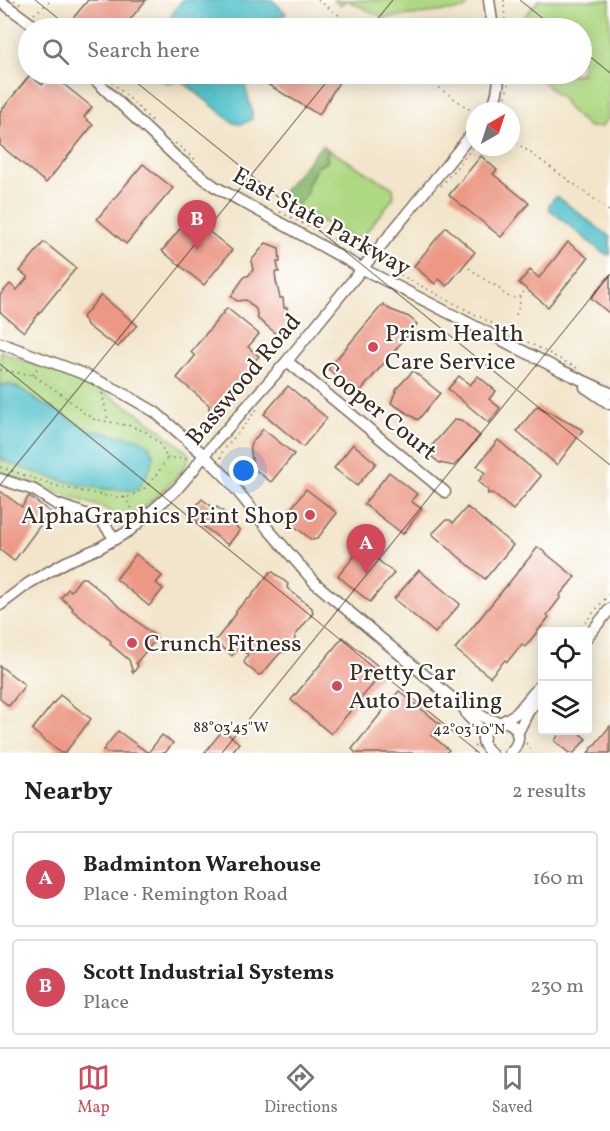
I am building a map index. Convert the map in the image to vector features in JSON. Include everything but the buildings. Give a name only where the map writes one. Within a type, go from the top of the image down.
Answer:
[{"type":"street","points":[[489,0],[492,18]]},
{"type":"street","points":[[0,1],[23,18]]},
{"type":"street","name":"East State Parkway","points":[[99,84],[176,157],[225,193],[363,269],[560,370],[610,393]]},
{"type":"street","points":[[495,102],[498,84]]},
{"type":"street","name":"Basswood Road","points":[[0,605],[29,583],[129,531],[177,489],[363,269],[466,141]]},
{"type":"street","points":[[0,343],[84,374],[154,412],[227,478],[315,583],[465,709],[467,715],[476,723],[481,739],[491,753]]},
{"type":"street","name":"Cooper Court","points":[[286,361],[445,492]]},
{"type":"street","name":"East State Parkway","points":[[560,370],[610,404]]},
{"type":"street","points":[[0,479],[34,490],[56,504],[100,519],[115,539]]},
{"type":"street","points":[[592,631],[610,609]]},
{"type":"street","points":[[480,753],[481,739],[488,727],[514,716],[538,688]]},
{"type":"street","points":[[510,753],[520,738],[525,718],[538,701]]},
{"type":"street","points":[[465,709],[472,710],[487,719],[512,726],[520,738],[524,753]]},
{"type":"path","points":[[33,14],[51,0]]},
{"type":"path","points":[[318,0],[343,18]]},
{"type":"path","points":[[504,0],[505,18]]},
{"type":"path","points":[[114,84],[154,124]]},
{"type":"path","points":[[433,84],[466,107]]},
{"type":"path","points":[[174,143],[201,165]]},
{"type":"path","points":[[520,145],[610,212]]},
{"type":"path","points":[[280,212],[359,252]]},
{"type":"path","points":[[380,262],[391,270],[583,371]]},
{"type":"path","points":[[469,268],[486,282],[496,286],[504,295],[519,298]]},
{"type":"path","points":[[516,315],[520,304],[519,298],[526,289]]},
{"type":"path","points":[[33,375],[39,366]]},
{"type":"path","points":[[0,370],[33,375],[93,418],[132,426],[146,432],[160,444],[167,458]]},
{"type":"path","points":[[102,393],[108,420]]},
{"type":"path","points":[[220,455],[221,459]]},
{"type":"path","points":[[167,458],[189,459]]},
{"type":"path","points":[[0,466],[60,487],[127,498],[145,488],[167,458]]},
{"type":"path","points":[[124,497],[135,514]]},
{"type":"path","points":[[581,627],[610,593]]},
{"type":"path","points":[[520,738],[533,753]]},
{"type":"path","points":[[473,753],[481,739]]},
{"type":"green space","points":[[334,0],[347,0],[340,5]]},
{"type":"green space","points":[[347,0],[467,0],[467,6],[464,9],[384,18]]},
{"type":"green space","points":[[539,0],[610,0],[610,95],[607,103],[608,119],[601,127],[589,127],[545,84],[592,84],[592,18],[523,18]]},
{"type":"green space","points":[[322,145],[327,149],[327,162],[317,167],[308,184],[306,195],[295,207],[275,201]]},
{"type":"green space","points":[[327,149],[393,188],[394,197],[362,237],[354,238],[295,207],[306,195],[308,184],[317,167],[327,162]]},
{"type":"green space","points":[[0,351],[74,379],[121,402],[164,432],[190,455],[186,464],[170,484],[119,526],[111,520],[109,510],[0,472]]},
{"type":"water","points":[[182,0],[272,0],[286,13],[284,16],[273,18],[170,18]]},
{"type":"water","points":[[185,84],[245,84],[252,119],[243,124],[234,123]]},
{"type":"water","points":[[555,197],[610,237],[610,255],[603,253],[549,209],[549,204]]},
{"type":"water","points":[[9,384],[89,430],[139,439],[149,446],[154,457],[141,484],[134,491],[96,488],[47,476],[0,458],[0,385]]},
{"type":"place","name":"Scott Industrial Systems","points":[[197,250]]},
{"type":"place","name":"Prism Health Care Service","points":[[373,347]]},
{"type":"place","name":"AlphaGraphics Print Shop","points":[[310,515]]},
{"type":"place","name":"Badminton Warehouse","points":[[366,574]]},
{"type":"place","name":"Crunch Fitness","points":[[132,643]]},
{"type":"place","name":"Pretty Car Auto Detailing","points":[[337,686]]}]
